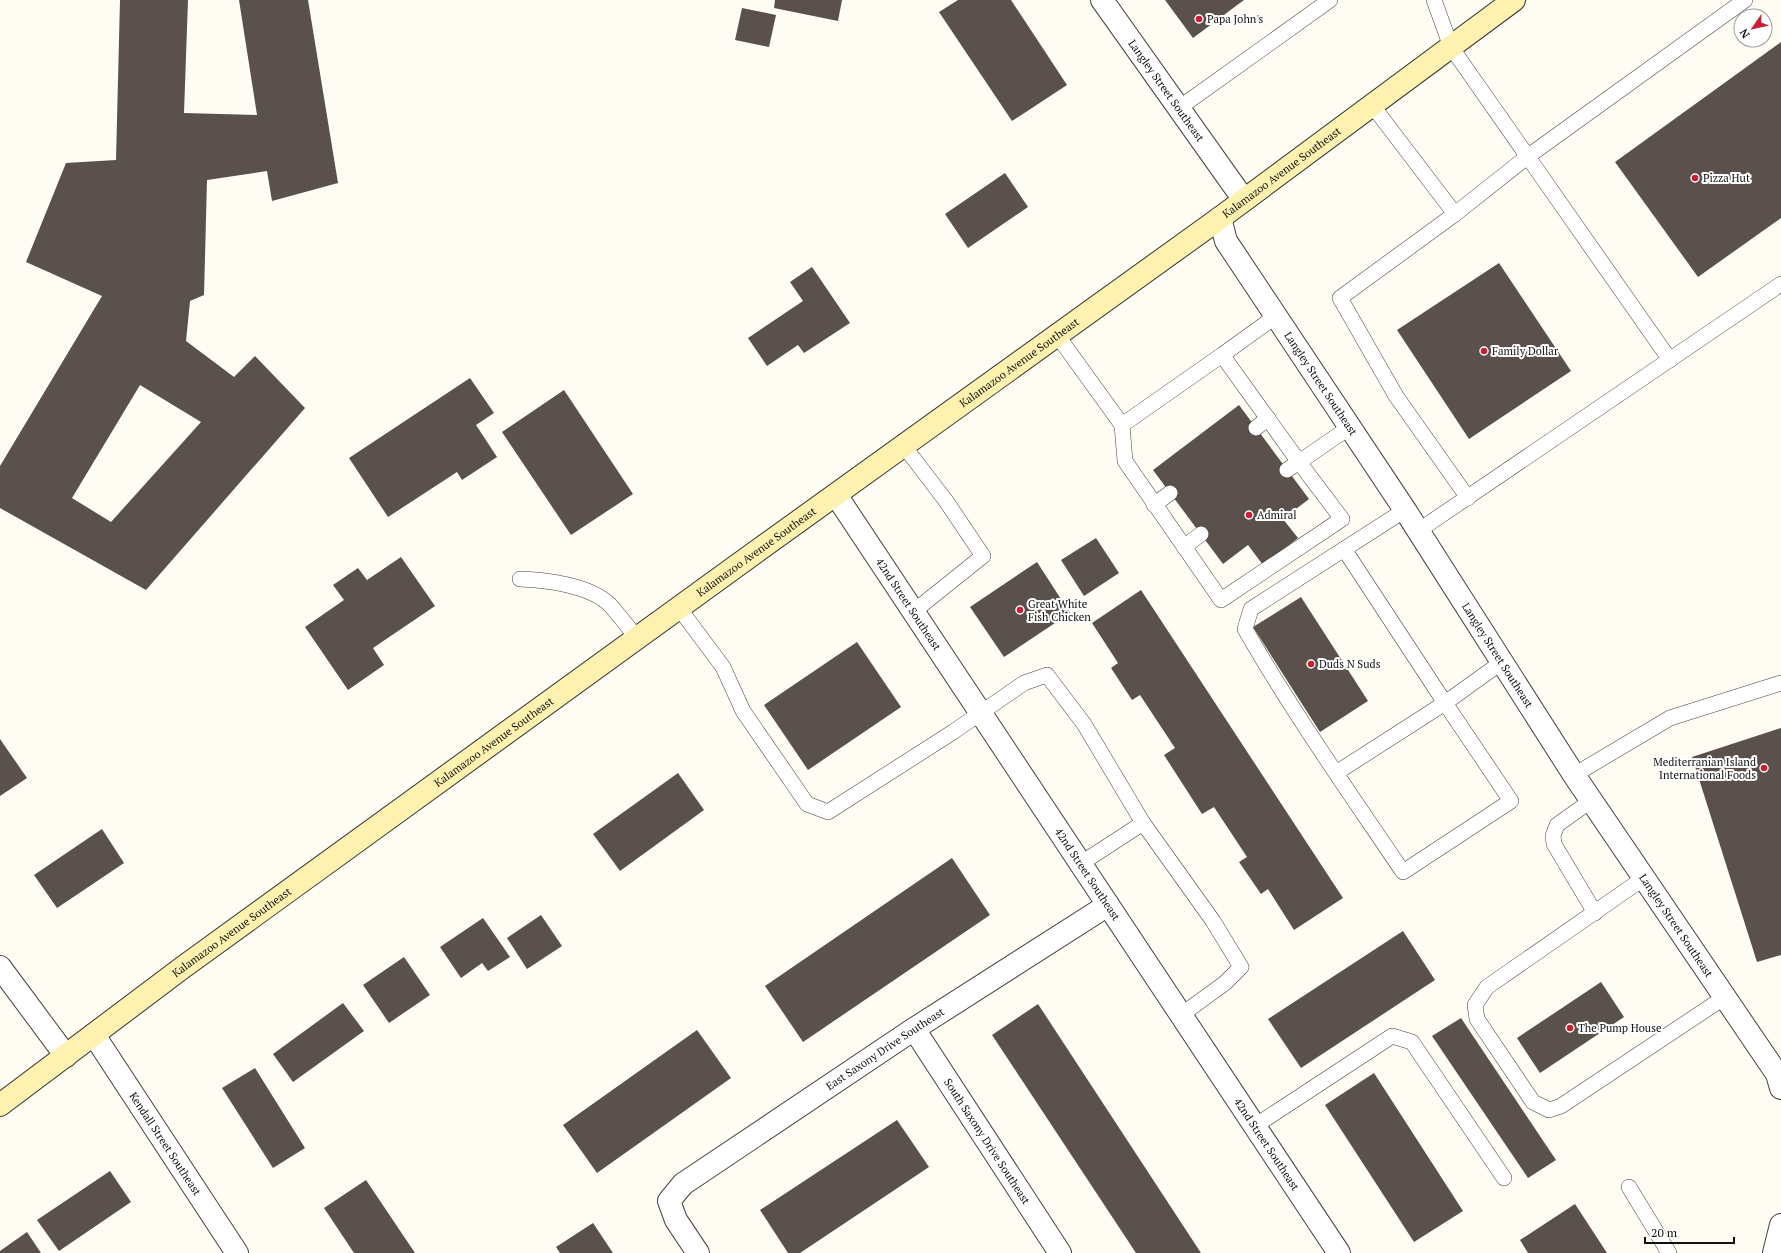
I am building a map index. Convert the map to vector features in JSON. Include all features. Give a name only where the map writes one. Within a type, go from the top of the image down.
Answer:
[{"type":"main road","name":"Kalamazoo Avenue Southeast","points":[[0,1105],[182,968],[1220,218],[1514,0]]},
{"type":"street","name":"Langley Street Southeast","points":[[1102,0],[1244,200]]},
{"type":"street","name":"Langley Street Southeast","points":[[1220,218],[1226,241],[1405,510],[1574,775],[1777,1074],[1781,1088]]},
{"type":"street","name":"42nd Street Southeast","points":[[836,495],[1339,1253]]},
{"type":"street","name":"East Saxony Drive Southeast","points":[[698,1253],[676,1220],[669,1201],[683,1184],[914,1029],[1108,905]]},
{"type":"street","points":[[0,967],[66,1056]]},
{"type":"street","name":"South Saxony Drive Southeast","points":[[914,1029],[1060,1253]]},
{"type":"street","name":"Kendall Street Southeast","points":[[94,1035],[237,1253]]},
{"type":"street","points":[[1774,1253],[1781,1225]]},
{"type":"lane","points":[[1179,108],[1330,0]]},
{"type":"lane","points":[[1434,0],[1451,46],[1670,360]]},
{"type":"lane","points":[[1468,498],[1396,396],[1340,298],[1455,214],[1527,157],[1745,0]]},
{"type":"lane","points":[[1372,105],[1455,214]]},
{"type":"lane","points":[[1418,531],[1781,284]]},
{"type":"lane","points":[[1122,425],[1276,316]]},
{"type":"lane","points":[[1057,335],[1122,425],[1125,461],[1221,600],[1342,519],[1293,466],[1268,418],[1222,354]]},
{"type":"lane","points":[[1256,428],[1268,418]]},
{"type":"lane","points":[[1293,466],[1350,427]]},
{"type":"lane","points":[[904,446],[946,501],[983,556],[913,612]]},
{"type":"lane","points":[[1154,505],[1170,493]]},
{"type":"lane","points":[[1344,550],[1511,801],[1403,872],[1336,773],[1260,655],[1245,629],[1251,610],[1405,510]]},
{"type":"lane","points":[[1184,547],[1201,534]]},
{"type":"lane","points":[[520,579],[541,580],[591,593],[609,604],[637,638]]},
{"type":"lane","points":[[679,608],[723,667],[742,712],[807,804],[828,812],[953,732],[1024,683],[1047,675],[1084,724],[1143,823],[1213,921],[1242,966],[1225,982],[1181,1015]]},
{"type":"lane","points":[[1336,773],[1445,702],[1502,662]]},
{"type":"lane","points":[[1574,775],[1670,718],[1781,683]]},
{"type":"lane","points":[[1592,800],[1557,825],[1554,836],[1554,844],[1595,913]]},
{"type":"lane","points":[[1080,864],[1143,823]]},
{"type":"lane","points":[[1644,878],[1487,987],[1475,1005],[1478,1019],[1533,1102],[1549,1110],[1561,1106],[1725,997]]},
{"type":"lane","points":[[1255,1126],[1392,1036],[1412,1042],[1504,1178]]},
{"type":"lane","points":[[1629,1187],[1669,1253]]},
{"type":"building","points":[[120,0],[188,0],[184,113],[257,115],[239,0],[308,0],[338,183],[272,201],[267,171],[207,180],[204,295],[190,301],[186,341],[234,377],[255,356],[305,408],[146,590],[0,508],[0,466],[102,296],[26,262],[66,163],[116,160]],"holes":[[[140,385],[201,422],[111,522],[72,498]]]},
{"type":"building","points":[[775,0],[842,0],[838,21],[774,8]]},
{"type":"building","points":[[958,0],[1011,0],[1067,85],[1012,121],[939,12]]},
{"type":"building","name":"Papa John's","points":[[1165,0],[1244,0],[1193,38]]},
{"type":"building","points":[[742,8],[776,15],[769,47],[735,40]]},
{"type":"building","points":[[1781,42],[1781,218],[1698,277],[1615,162]]},
{"type":"building","points":[[1005,173],[1028,207],[968,248],[945,214]]},
{"type":"building","name":"Family Dollar","points":[[1499,263],[1571,371],[1469,439],[1397,330]]},
{"type":"building","points":[[812,267],[850,323],[804,353],[798,345],[767,366],[748,338],[803,301],[790,282]]},
{"type":"building","points":[[470,378],[494,413],[476,425],[497,457],[462,480],[457,472],[388,517],[349,458]]},
{"type":"building","points":[[564,390],[633,494],[571,535],[502,432]]},
{"type":"building","points":[[1239,405],[1309,499],[1283,519],[1298,538],[1263,565],[1248,545],[1223,564],[1153,470]]},
{"type":"building","points":[[1096,538],[1119,573],[1084,596],[1061,560]]},
{"type":"building","points":[[401,557],[435,606],[373,648],[384,665],[348,690],[305,627],[344,600],[333,585],[358,568],[367,580]]},
{"type":"building","name":"Great White Fish Chicken","points":[[1037,562],[1070,613],[1004,657],[970,607]]},
{"type":"building","points":[[1141,590],[1343,898],[1294,930],[1268,889],[1261,894],[1239,862],[1247,857],[1214,807],[1202,814],[1164,755],[1175,748],[1140,695],[1132,700],[1111,668],[1118,663],[1092,623]]},
{"type":"building","name":"Duds N Suds","points":[[1301,597],[1368,701],[1320,732],[1253,627]]},
{"type":"building","points":[[857,642],[901,707],[808,770],[764,705]]},
{"type":"building","points":[[1781,728],[1781,955],[1757,962],[1692,757]]},
{"type":"building","points":[[0,739],[27,778],[0,796]]},
{"type":"building","points":[[678,773],[704,810],[620,871],[593,834]]},
{"type":"building","points":[[102,829],[124,863],[57,908],[34,875]]},
{"type":"building","points":[[952,858],[990,915],[803,1042],[765,986]]},
{"type":"building","points":[[541,915],[562,946],[527,969],[507,938]]},
{"type":"building","points":[[483,918],[510,957],[488,971],[482,963],[461,978],[440,947]]},
{"type":"building","points":[[1403,931],[1435,980],[1301,1068],[1268,1019]]},
{"type":"building","points":[[404,957],[430,995],[389,1023],[363,985]]},
{"type":"building","name":"The Pump House","points":[[1601,982],[1624,1017],[1540,1073],[1517,1038]]},
{"type":"building","points":[[343,1003],[364,1031],[293,1082],[273,1054]]},
{"type":"building","points":[[1038,1004],[1201,1253],[1136,1253],[992,1035]]},
{"type":"building","points":[[1461,1018],[1556,1160],[1528,1178],[1432,1036]]},
{"type":"building","points":[[697,1030],[731,1078],[597,1173],[563,1125]]},
{"type":"building","points":[[255,1068],[305,1148],[273,1168],[222,1088]]},
{"type":"building","points":[[1374,1073],[1463,1211],[1414,1242],[1325,1105]]},
{"type":"building","points":[[897,1120],[929,1167],[800,1253],[788,1253],[760,1210]]},
{"type":"building","points":[[110,1171],[131,1202],[59,1251],[37,1220]]},
{"type":"building","points":[[366,1180],[415,1253],[354,1253],[324,1208]]},
{"type":"building","points":[[1575,1204],[1607,1253],[1528,1253],[1520,1240]]},
{"type":"building","points":[[593,1223],[613,1253],[560,1253],[556,1247]]},
{"type":"building","points":[[27,1232],[41,1253],[0,1253],[0,1251]]},
{"type":"place","name":"Papa John's","points":[[1199,19]]},
{"type":"place","name":"Pizza Hut","points":[[1695,178]]},
{"type":"place","name":"Family Dollar","points":[[1484,351]]},
{"type":"place","name":"Admiral","points":[[1249,515]]},
{"type":"place","name":"Great White Fish Chicken","points":[[1020,610]]},
{"type":"place","name":"Duds N Suds","points":[[1311,664]]},
{"type":"place","name":"Mediterranian Island International Foods","points":[[1764,768]]},
{"type":"place","name":"The Pump House","points":[[1570,1028]]}]
